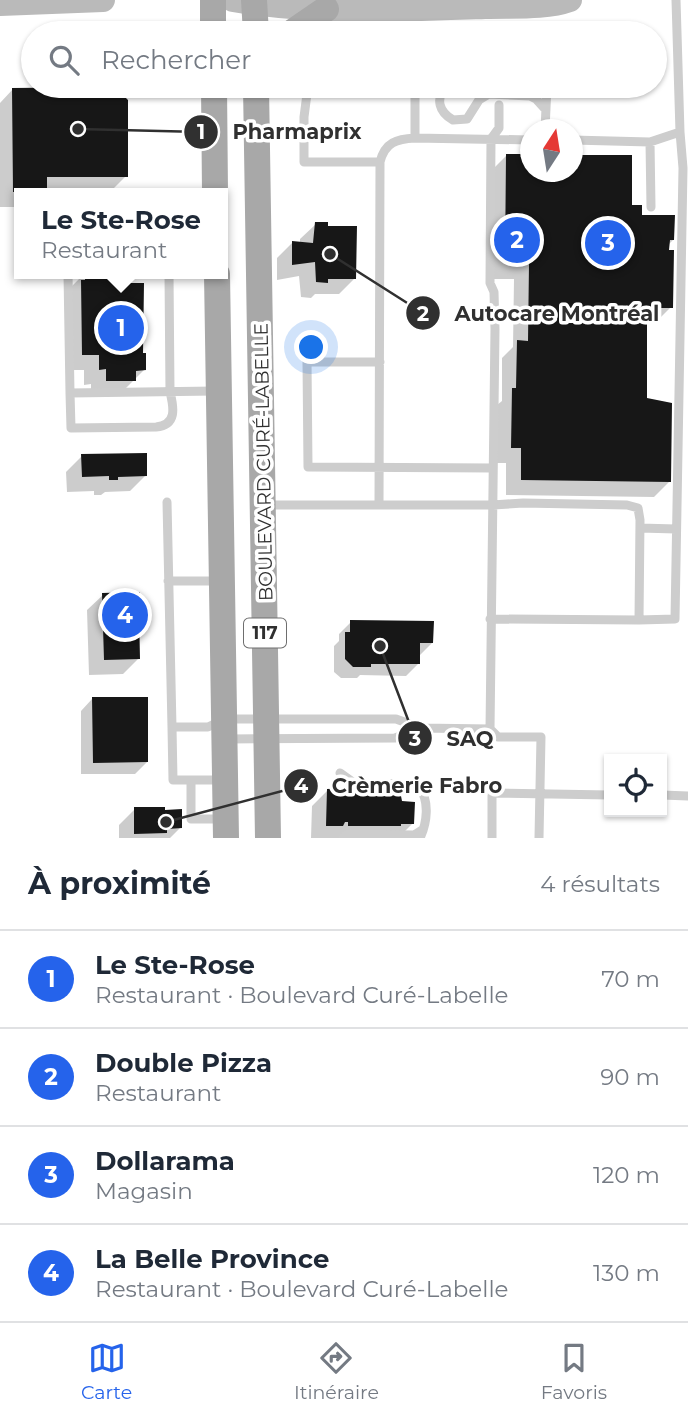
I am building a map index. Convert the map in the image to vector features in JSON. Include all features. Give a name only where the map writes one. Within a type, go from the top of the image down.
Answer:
[{"type":"main road","points":[[0,4],[103,0]]},
{"type":"main road","points":[[213,0],[213,21]]},
{"type":"main road","points":[[253,21],[247,1],[274,7],[326,9],[420,4],[511,6],[570,0]]},
{"type":"main road","points":[[308,21],[326,9]]},
{"type":"main road","points":[[214,98],[215,188]]},
{"type":"main road","name":"BOULEVARD CURÉ-LABELLE","points":[[257,98],[268,838]]},
{"type":"main road","name":"117","points":[[216,279],[222,582],[219,728],[225,780],[225,829]]},
{"type":"lane","points":[[490,619],[675,620],[683,168],[676,0]]},
{"type":"lane","points":[[306,98],[304,162],[380,163]]},
{"type":"lane","points":[[415,98],[415,138]]},
{"type":"lane","points":[[439,98],[442,111],[453,120],[467,119],[482,98]]},
{"type":"lane","points":[[532,98],[546,110]]},
{"type":"lane","points":[[546,98],[546,119]]},
{"type":"lane","points":[[490,729],[495,320],[494,292],[490,283],[489,267],[491,139],[499,128],[499,105]]},
{"type":"lane","points":[[583,140],[650,142],[680,132]]},
{"type":"lane","points":[[379,505],[382,157],[398,139],[520,140]]},
{"type":"lane","points":[[650,142],[650,207]]},
{"type":"lane","points":[[68,279],[71,428],[163,426],[171,421],[173,405],[170,392],[169,279]]},
{"type":"lane","points":[[380,362],[307,362],[308,467],[493,468]]},
{"type":"lane","points":[[70,393],[219,391]]},
{"type":"lane","points":[[167,502],[173,780],[225,780]]},
{"type":"lane","points":[[264,505],[523,503],[633,506],[640,513],[639,620]]},
{"type":"lane","points":[[640,528],[676,529]]},
{"type":"lane","points":[[169,582],[222,582]]},
{"type":"lane","points":[[172,727],[267,728],[396,719],[421,728],[490,729],[498,737],[541,737],[539,838]]},
{"type":"lane","points":[[219,728],[267,728],[395,738],[421,728]]},
{"type":"lane","points":[[340,773],[354,783],[410,784],[419,787],[425,799],[424,828],[420,838]]},
{"type":"lane","points":[[191,780],[191,819],[225,829]]},
{"type":"lane","points":[[492,838],[492,793],[604,794]]},
{"type":"lane","points":[[667,795],[688,796]]},
{"type":"lane","points":[[343,838],[348,834],[414,835],[424,828]]},
{"type":"building","points":[[12,88],[21,88],[21,98],[126,98],[128,177],[47,177],[47,188],[14,188],[13,192]]},
{"type":"building","points":[[506,154],[520,154],[520,182],[583,182],[583,155],[632,155],[632,205],[642,205],[642,215],[675,215],[674,240],[670,240],[669,250],[674,250],[673,308],[647,308],[647,398],[672,403],[671,482],[521,480],[521,448],[511,448],[512,388],[516,388],[517,340],[528,341],[529,264],[505,264]]},
{"type":"building","points":[[315,222],[328,222],[328,226],[357,226],[356,279],[316,282],[315,262],[292,265],[292,241],[313,243]]},
{"type":"building","points":[[121,279],[121,283],[144,283],[143,353],[146,353],[146,370],[136,371],[136,381],[106,381],[106,369],[99,370],[99,355],[82,355],[81,280]]},
{"type":"building","points":[[147,453],[147,476],[118,477],[118,480],[109,480],[109,476],[82,477],[81,454]]},
{"type":"building","points":[[140,592],[140,601],[145,601],[146,613],[139,613],[140,659],[104,660],[102,593]]},
{"type":"building","points":[[350,620],[434,621],[433,643],[420,643],[420,664],[371,664],[371,667],[353,667],[345,659],[345,632],[350,632]]},
{"type":"building","points":[[92,697],[148,697],[148,762],[93,763]]},
{"type":"building","points":[[390,786],[399,786],[402,801],[415,802],[414,824],[348,826],[348,822],[345,822],[343,826],[326,826],[327,789],[368,787],[390,790]]},
{"type":"building","points":[[134,807],[182,809],[182,828],[167,829],[167,833],[134,834]]},
{"type":"place","name":"Pharmaprix","points":[[78,129]]},
{"type":"place","name":"Double Pizza","points":[[517,240]]},
{"type":"place","name":"Dollarama","points":[[608,243]]},
{"type":"place","name":"Autocare Montréal","points":[[330,254]]},
{"type":"place","name":"Le Ste-Rose","points":[[121,328]]},
{"type":"place","name":"La Belle Province","points":[[125,615]]},
{"type":"place","name":"SAQ","points":[[380,646]]},
{"type":"place","name":"Crèmerie Fabro","points":[[166,822]]}]
